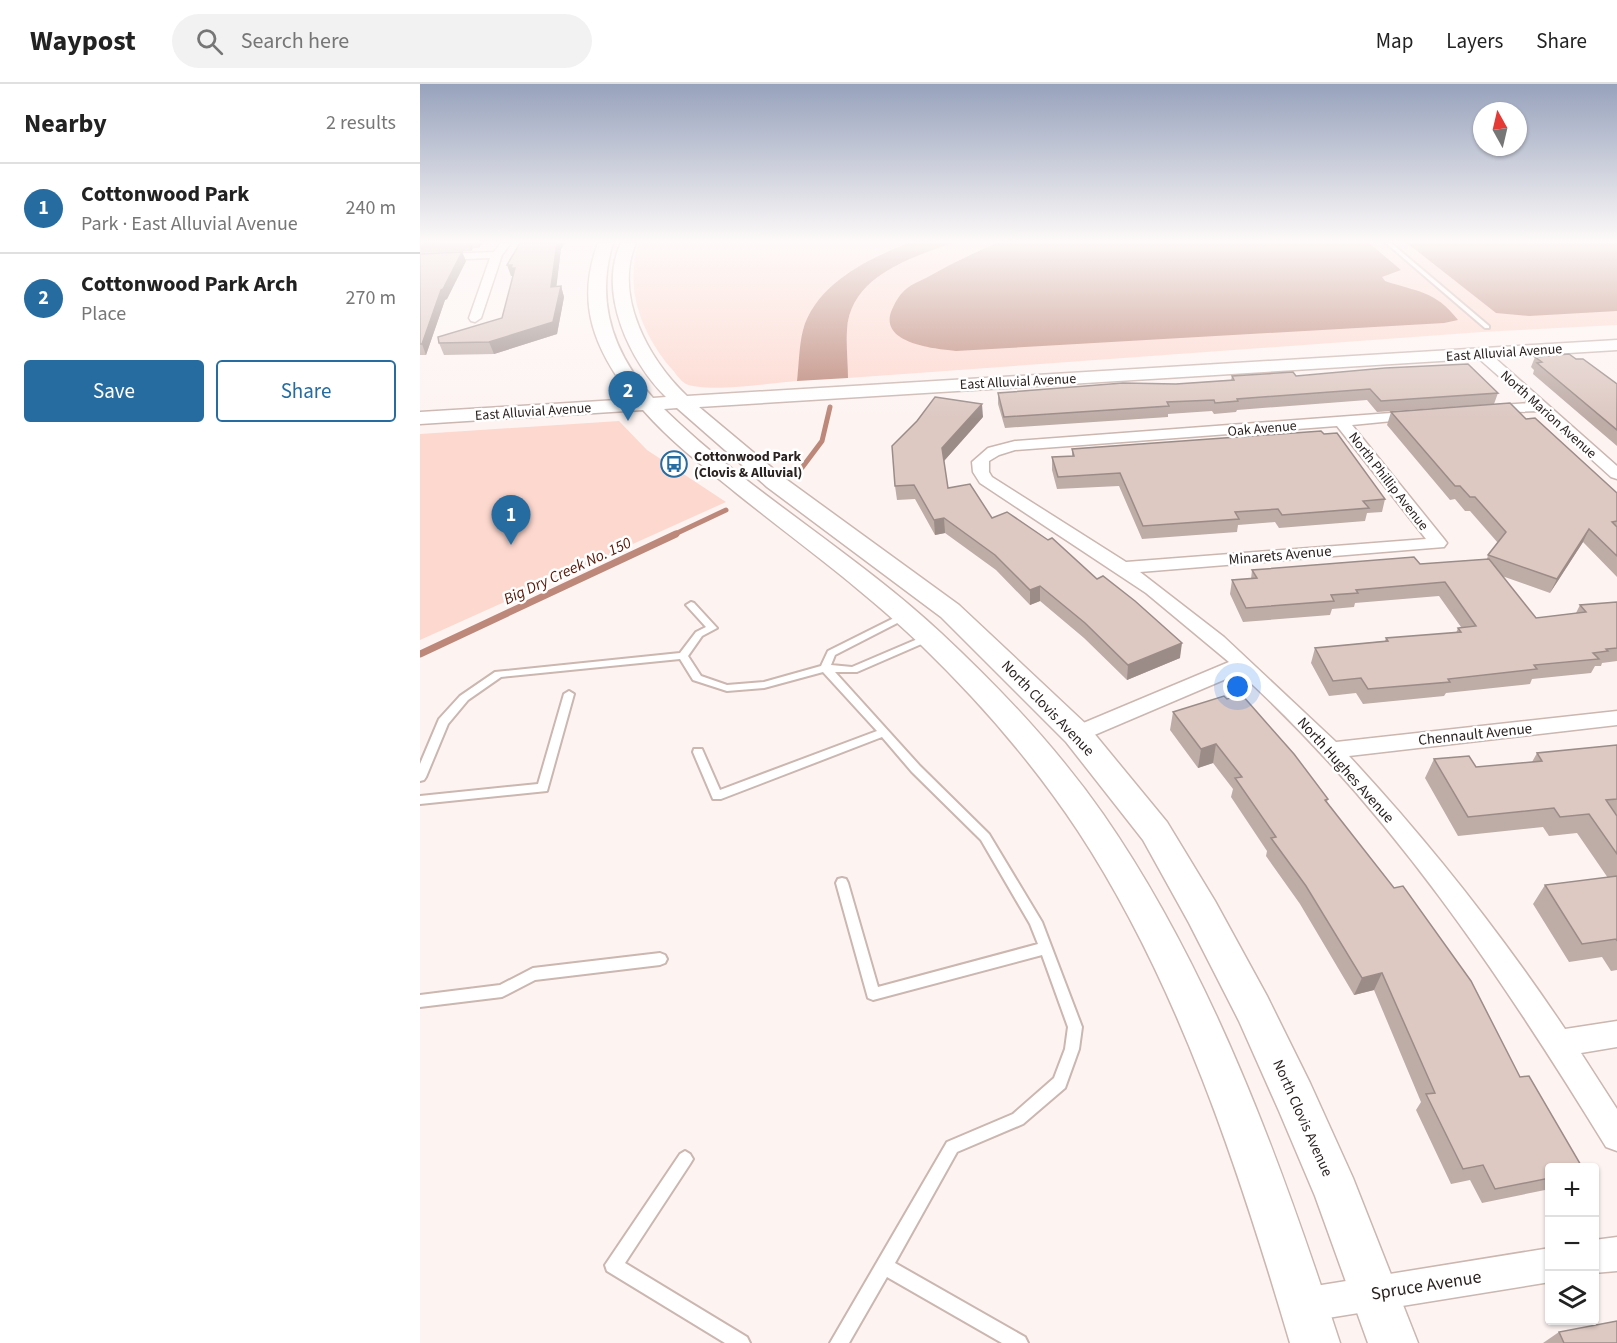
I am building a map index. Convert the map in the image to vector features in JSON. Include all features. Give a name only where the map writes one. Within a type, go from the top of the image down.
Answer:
[{"type":"main road","points":[[596,302],[598,315],[614,358],[647,404],[714,464],[930,637],[982,688],[1067,790],[1109,852],[1197,1021],[1271,1208],[1315,1343]]},
{"type":"main road","name":"North Clovis Avenue","points":[[624,302],[625,312],[642,353],[681,402],[776,482],[951,611],[1077,734],[1155,831],[1202,912],[1253,1008],[1296,1098],[1337,1194],[1393,1343]]},
{"type":"main road","name":"East Alluvial Avenue","points":[[420,418],[1617,345]]},
{"type":"main road","points":[[904,616],[918,615],[940,623],[1024,702],[1077,734]]},
{"type":"street","points":[[475,318],[481,302]]},
{"type":"street","name":"North Marion Avenue","points":[[1482,354],[1617,474]]},
{"type":"street","points":[[1470,411],[1541,407]]},
{"type":"street","name":"Oak Avenue","points":[[986,455],[995,450],[1021,445],[1435,414]]},
{"type":"street","name":"North Phillip Avenue","points":[[1340,420],[1438,543]]},
{"type":"street","name":"North Hughes Avenue","points":[[986,455],[980,462],[981,472],[986,480],[1123,568],[1172,604],[1243,664],[1332,750],[1476,924],[1558,1043],[1617,1136]]},
{"type":"street","name":"Minarets Avenue","points":[[1123,568],[1438,543]]},
{"type":"street","points":[[1077,734],[1243,664]]},
{"type":"street","name":"Chennault Avenue","points":[[1332,750],[1617,718]]},
{"type":"street","points":[[1558,1043],[1617,1034]]},
{"type":"street","points":[[1599,1256],[1617,1254]]},
{"type":"street","name":"Spruce Avenue","points":[[1303,1305],[1545,1266]]},
{"type":"lane","points":[[1457,302],[1487,327]]},
{"type":"lane","points":[[420,777],[443,722],[464,698],[499,674],[683,656],[699,634],[712,628],[691,605]]},
{"type":"lane","points":[[825,668],[831,653],[904,616]]},
{"type":"lane","points":[[683,656],[697,678],[727,688],[764,686],[825,668],[853,670],[930,637]]},
{"type":"lane","points":[[825,668],[916,769],[985,837],[1036,922],[1075,1027],[1072,1049],[1060,1083],[1018,1119],[952,1147],[839,1343]]},
{"type":"lane","points":[[420,800],[543,788],[569,694]]},
{"type":"lane","points":[[698,752],[717,796],[884,732]]},
{"type":"lane","points":[[842,883],[873,994],[1045,948]]},
{"type":"lane","points":[[420,1001],[502,992],[533,974],[660,959]]},
{"type":"lane","points":[[685,1159],[613,1265],[741,1343]]},
{"type":"lane","points":[[884,1266],[1019,1343]]},
{"type":"shaded area","points":[[637,302],[822,302],[803,329],[797,381],[740,387],[696,387],[682,381],[651,339]]},
{"type":"shaded area","points":[[817,302],[856,302],[851,311],[847,330],[848,378],[797,381],[803,330]]},
{"type":"shaded area","points":[[856,302],[1617,302],[1617,325],[1482,332],[848,378],[847,330],[851,311]]},
{"type":"shaded area","points":[[896,302],[1439,302],[1458,320],[1444,323],[956,351],[936,349],[901,338],[890,323],[891,312]]},
{"type":"shaded area","points":[[1482,302],[1617,302],[1617,311],[1529,316],[1496,313]]},
{"type":"shaded area","points":[[619,421],[647,450],[726,502],[420,640],[420,434]]},
{"type":"building","points":[[420,302],[437,302],[422,344],[420,344]]},
{"type":"building","points":[[506,302],[557,302],[553,322],[489,342],[439,343],[438,337],[502,318]]},
{"type":"building","points":[[1569,354],[1576,359],[1583,359],[1617,384],[1617,430],[1537,363],[1542,362],[1535,357]]},
{"type":"building","points":[[1468,364],[1498,393],[1381,401],[1370,389],[1237,399],[1238,401],[1215,403],[1214,400],[1167,402],[1169,406],[1004,417],[998,393],[1123,383],[1176,384],[1234,380],[1232,376],[1293,372],[1296,376]]},
{"type":"building","points":[[935,397],[982,404],[942,448],[948,488],[970,484],[992,518],[1007,512],[1048,540],[1052,538],[1097,579],[1103,576],[1182,643],[1128,665],[1085,623],[1040,586],[1030,590],[995,555],[944,518],[934,520],[914,485],[895,486],[892,446],[917,421]]},
{"type":"building","points":[[1510,403],[1526,419],[1535,418],[1617,493],[1617,521],[1612,522],[1617,527],[1617,556],[1589,529],[1557,579],[1488,555],[1506,532],[1475,497],[1470,497],[1460,486],[1455,486],[1391,412]]},
{"type":"building","points":[[1321,431],[1324,434],[1337,433],[1385,499],[1363,501],[1369,508],[1282,515],[1278,509],[1235,512],[1239,519],[1143,526],[1120,473],[1058,477],[1052,457],[1074,456],[1072,449]]},
{"type":"building","points":[[1414,557],[1420,564],[1489,559],[1536,618],[1586,612],[1580,605],[1617,602],[1617,648],[1593,653],[1599,659],[1534,665],[1537,669],[1448,679],[1450,682],[1368,689],[1361,678],[1333,681],[1315,648],[1388,641],[1386,638],[1461,632],[1458,628],[1476,626],[1445,582],[1356,590],[1358,593],[1331,595],[1334,601],[1246,608],[1232,580],[1257,578],[1252,570]]},
{"type":"building","points":[[1242,695],[1294,754],[1328,799],[1325,800],[1394,888],[1403,886],[1471,981],[1520,1077],[1529,1076],[1580,1163],[1545,1163],[1545,1179],[1495,1189],[1483,1165],[1463,1169],[1426,1094],[1435,1093],[1382,973],[1362,978],[1306,886],[1271,838],[1276,837],[1235,778],[1242,777],[1216,744],[1201,749],[1173,712],[1224,696],[1227,699]]},
{"type":"building","points":[[1617,745],[1617,799],[1606,800],[1617,816],[1617,854],[1589,814],[1560,817],[1554,808],[1468,817],[1434,759],[1469,756],[1476,767],[1542,761],[1537,753]]},
{"type":"building","points":[[1617,876],[1617,941],[1616,939],[1582,944],[1545,885]]},
{"type":"building","points":[[1617,1321],[1617,1343],[1564,1343],[1559,1332],[1599,1325]]},
{"type":"waterway","name":"Big Dry Creek No. 150","points":[[801,469],[822,441],[830,407]]},
{"type":"waterway","name":"Big Dry Creek No. 150","points":[[673,535],[726,510]]},
{"type":"waterway","name":"Big Dry Creek No. 150","points":[[420,654],[676,534]]},
{"type":"place","name":"Cottonwood Park Arch","points":[[628,421]]},
{"type":"place","name":"Cottonwood Park (Clovis & Alluvial)","points":[[674,464]]},
{"type":"place","name":"Cottonwood Park","points":[[511,545]]}]
